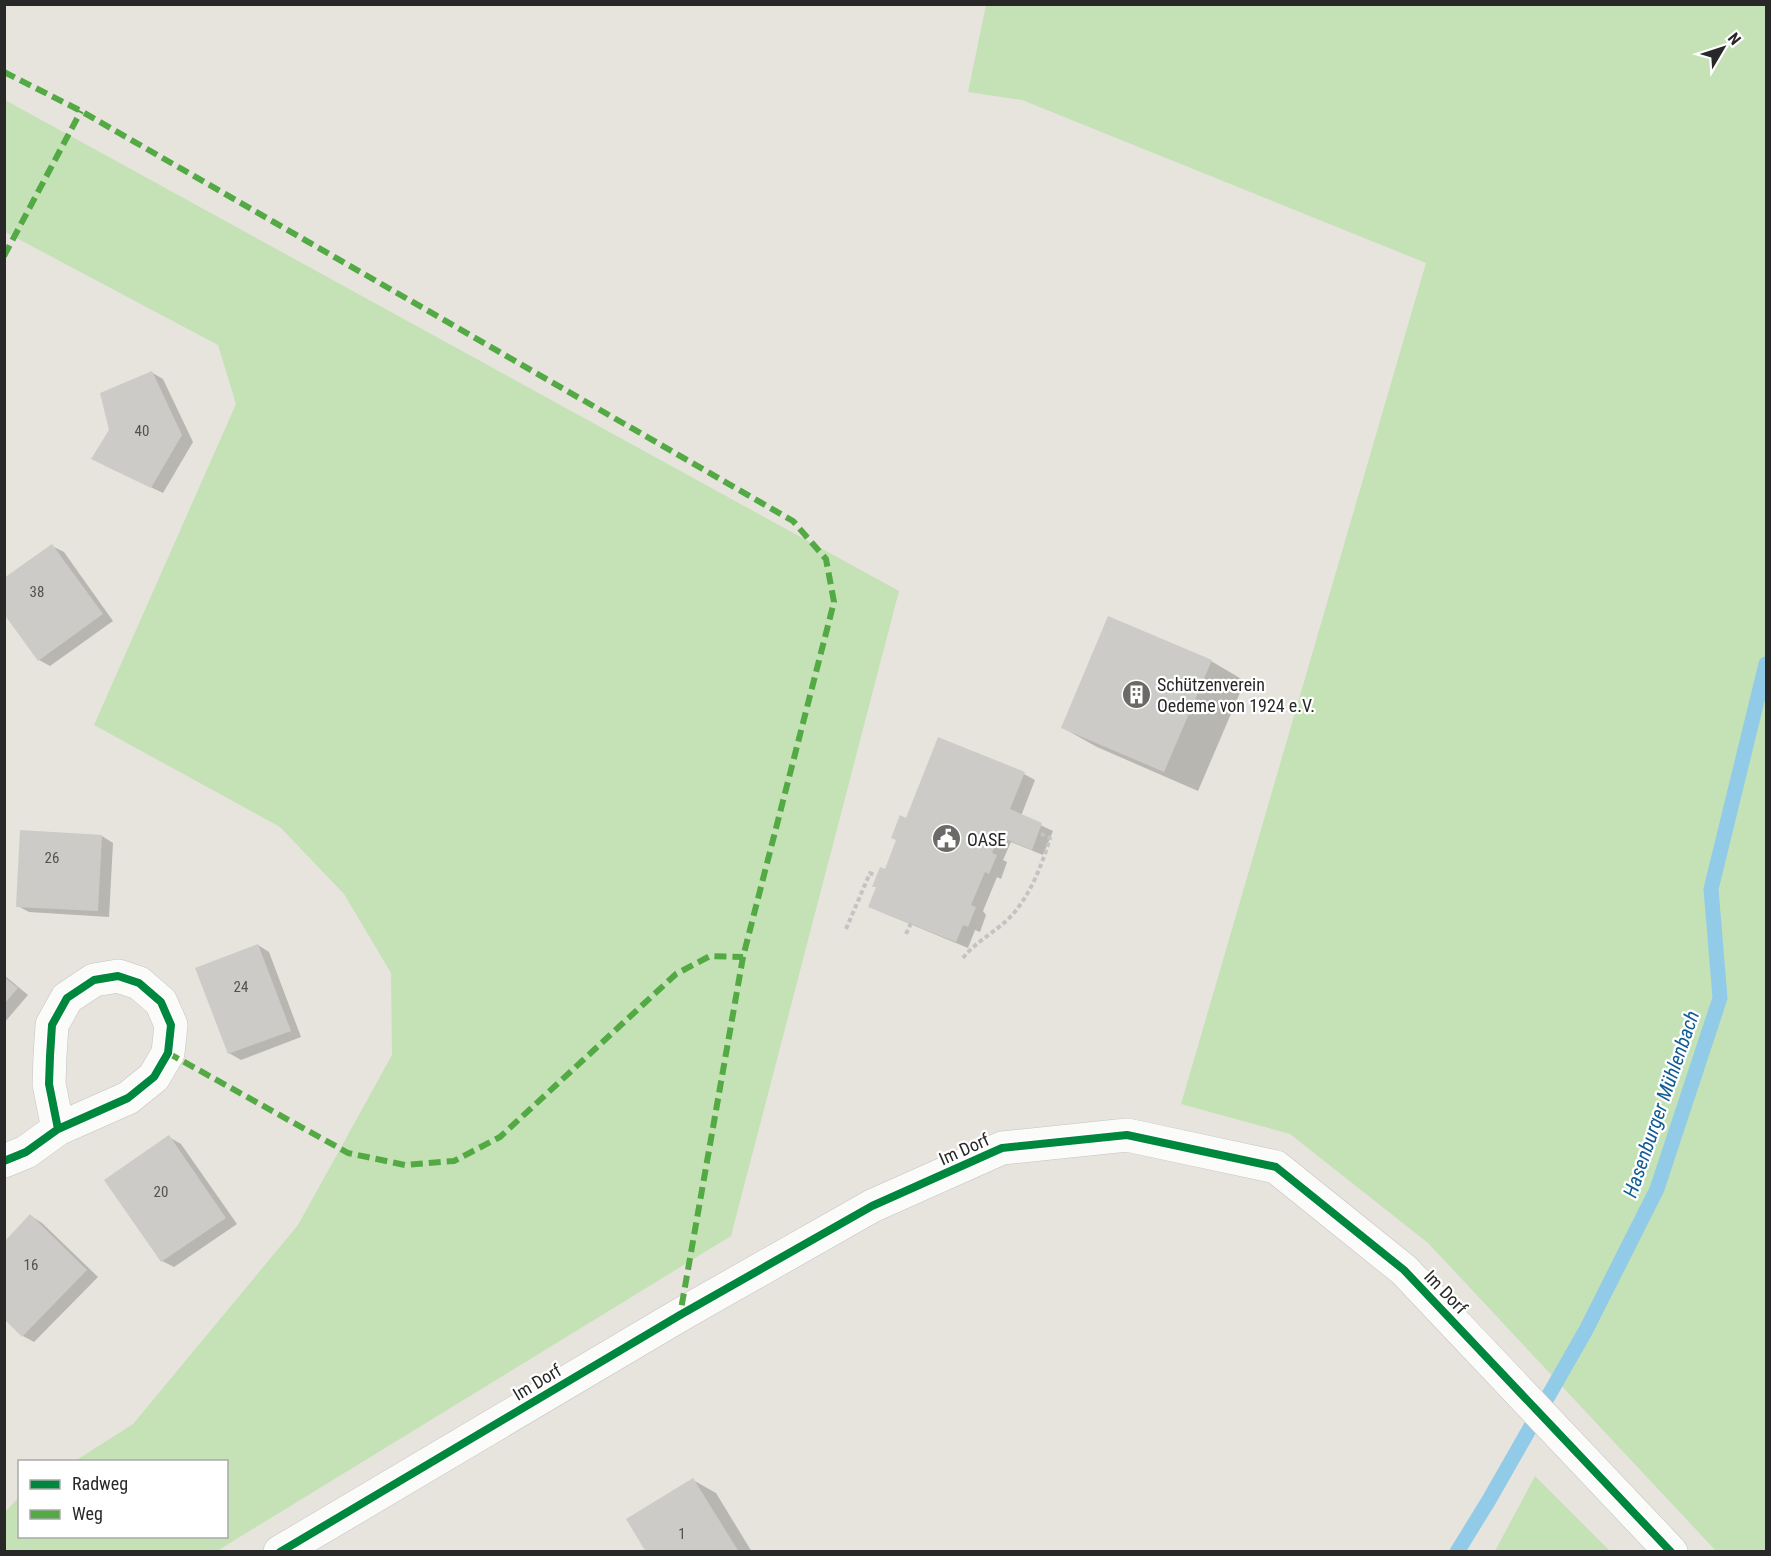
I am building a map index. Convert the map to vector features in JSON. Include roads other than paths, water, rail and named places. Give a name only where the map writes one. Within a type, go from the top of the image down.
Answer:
[{"type":"street","points":[[4,1161],[26,1152],[58,1129],[128,1098],[154,1077],[168,1053],[171,1025],[161,1002],[139,983],[118,976],[94,980],[67,998],[52,1025],[49,1084],[58,1129]]},
{"type":"street","name":"Im Dorf","points":[[283,1551],[680,1315],[872,1206],[1002,1148],[1127,1135],[1276,1167],[1404,1270],[1671,1551]]},
{"type":"waterway","name":"Hasenburger Mühlenbach","points":[[1457,1552],[1586,1330],[1657,1189],[1720,998],[1711,889],[1766,664]]},
{"type":"place","name":"Schützenverein Oedeme von 1924 e.V.","points":[[1136,694]]},
{"type":"place","name":"OASE","points":[[946,839]]}]
